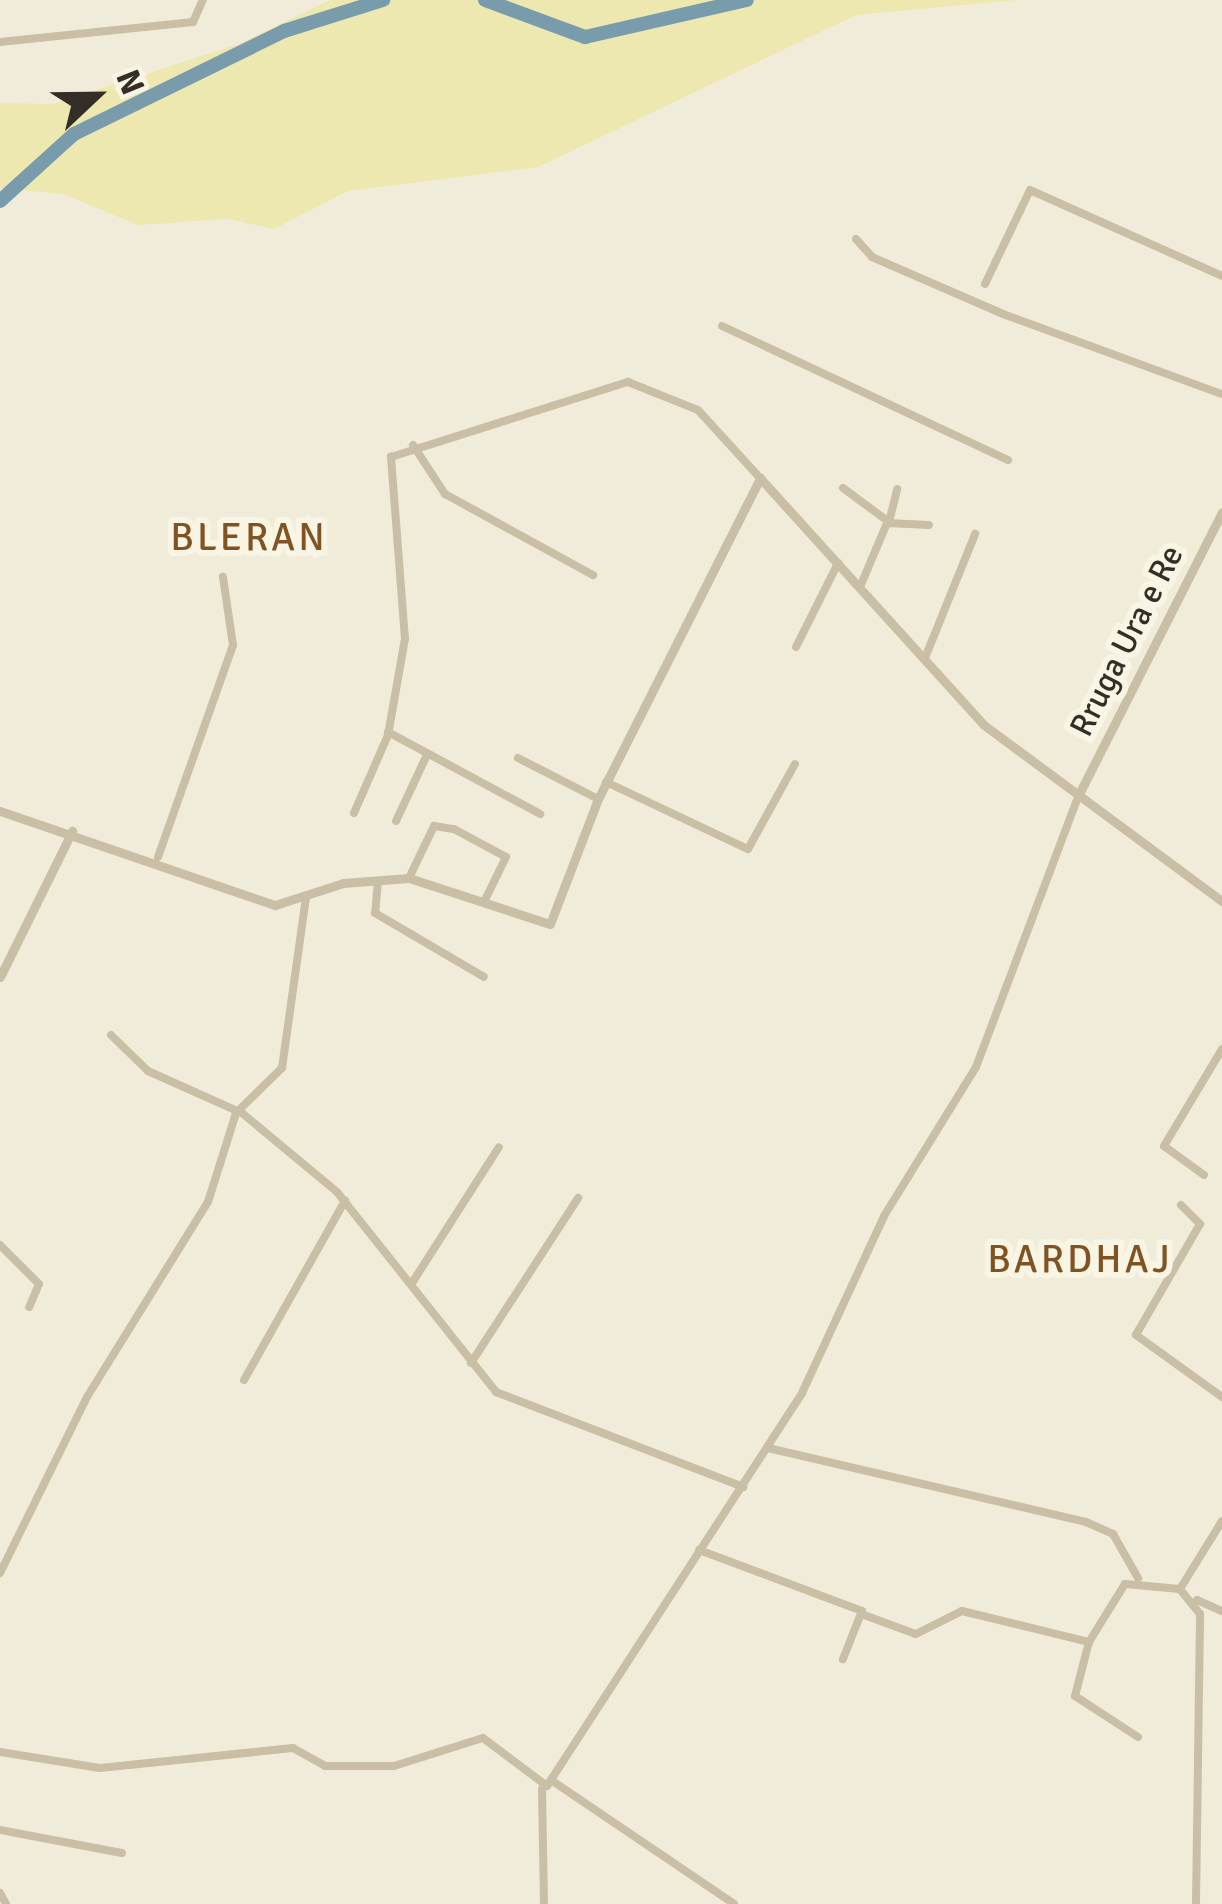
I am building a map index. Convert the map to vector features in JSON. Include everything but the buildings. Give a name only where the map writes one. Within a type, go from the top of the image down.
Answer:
[{"type":"street","points":[[0,42],[154,28],[203,5]]},
{"type":"street","points":[[985,284],[1030,190],[1222,276]]},
{"type":"street","points":[[856,239],[872,257],[1004,314],[1222,394]]},
{"type":"street","points":[[722,326],[1008,460]]},
{"type":"street","points":[[353,813],[388,732],[405,639],[387,468],[413,445],[628,382],[698,410],[984,725],[1222,901]]},
{"type":"street","points":[[413,445],[445,494],[593,575]]},
{"type":"street","points":[[0,811],[158,857],[267,903],[409,878],[486,898],[551,923],[598,799],[760,478]]},
{"type":"street","points":[[843,488],[889,522],[929,525]]},
{"type":"street","points":[[860,587],[898,489]]},
{"type":"street","name":"Rruga Ura e Re","points":[[1079,794],[1222,512]]},
{"type":"street","points":[[925,658],[975,534]]},
{"type":"street","points":[[796,647],[838,563]]},
{"type":"street","points":[[158,857],[233,645],[223,578]]},
{"type":"street","points":[[388,732],[426,757],[540,814]]},
{"type":"street","points":[[396,821],[426,757]]},
{"type":"street","points":[[518,758],[598,799]]},
{"type":"street","points":[[606,782],[748,849],[795,764]]},
{"type":"street","points":[[544,1904],[542,1789],[768,1448],[884,1216],[976,1067],[1079,794]]},
{"type":"street","points":[[409,878],[434,826],[454,829],[506,857],[486,898]]},
{"type":"street","points":[[0,977],[72,831]]},
{"type":"street","points":[[379,881],[375,913],[484,977]]},
{"type":"street","points":[[0,1573],[87,1397],[208,1202],[236,1113],[288,1054],[306,897]]},
{"type":"street","points":[[111,1036],[148,1071],[236,1113],[345,1201],[471,1363],[508,1398],[743,1487]]},
{"type":"street","points":[[1204,1175],[1164,1146],[1222,1049]]},
{"type":"street","points":[[412,1283],[499,1147]]},
{"type":"street","points":[[471,1363],[578,1198]]},
{"type":"street","points":[[244,1380],[345,1201]]},
{"type":"street","points":[[1181,1205],[1200,1224],[1136,1335],[1222,1397]]},
{"type":"street","points":[[0,1245],[39,1284],[29,1307]]},
{"type":"street","points":[[768,1448],[1086,1522],[1113,1534],[1138,1578],[1180,1589],[1222,1611]]},
{"type":"street","points":[[1180,1589],[1222,1521]]},
{"type":"street","points":[[699,1550],[916,1634],[962,1611],[1089,1642]]},
{"type":"street","points":[[1138,1578],[1117,1591],[1089,1642],[1075,1696],[1138,1737]]},
{"type":"street","points":[[1196,1904],[1198,1600]]},
{"type":"street","points":[[843,1659],[864,1615]]},
{"type":"street","points":[[0,1752],[100,1768],[293,1748],[325,1766],[394,1766],[482,1738],[542,1789]]},
{"type":"street","points":[[551,1780],[734,1904]]},
{"type":"street","points":[[0,1830],[122,1853]]},
{"type":"street","points":[[0,1893],[6,1904]]},
{"type":"sand","points":[[330,0],[1017,0],[856,15],[538,167],[348,191],[274,229],[228,219],[138,225],[63,194],[0,188],[0,103],[53,104],[239,44]]},
{"type":"waterway","points":[[0,201],[74,134],[284,31],[383,0]]},
{"type":"waterway","points":[[485,0],[585,37],[747,0]]},
{"type":"district","name":"BLERAN","points":[[249,537]]},
{"type":"district","name":"BARDHAJ","points":[[1080,1259]]}]
